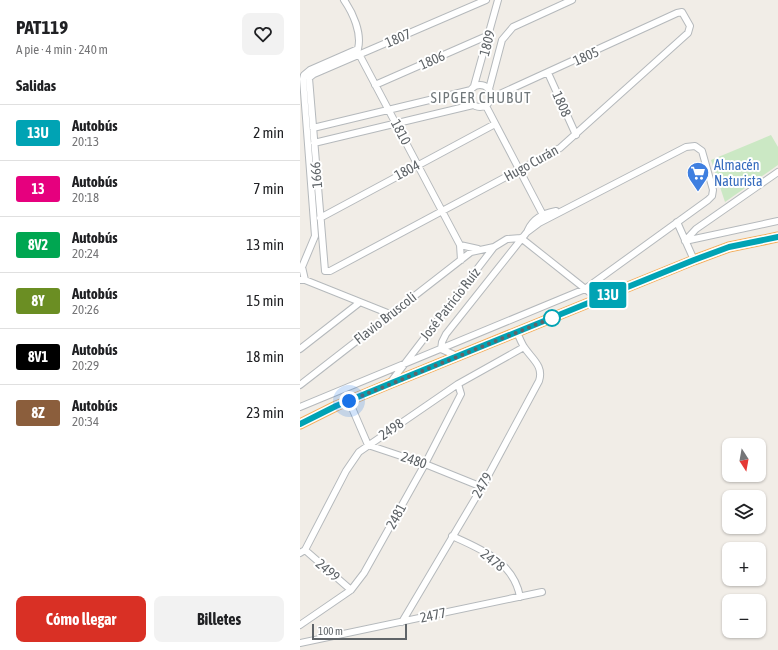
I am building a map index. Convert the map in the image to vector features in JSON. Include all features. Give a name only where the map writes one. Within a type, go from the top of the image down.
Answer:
[{"type":"main road","points":[[300,424],[389,384],[694,260],[729,247],[778,237]]},
{"type":"street","name":"1810","points":[[344,0],[352,13],[357,28],[359,52],[460,245]]},
{"type":"street","name":"1807","points":[[310,77],[359,52],[486,0]]},
{"type":"street","name":"1809","points":[[472,88],[489,35],[498,0]]},
{"type":"street","name":"1809","points":[[489,89],[504,37],[517,25],[572,0]]},
{"type":"street","name":"1805","points":[[492,98],[680,12]]},
{"type":"street","name":"Hugo Curán","points":[[327,272],[560,148],[688,33],[690,26],[685,14],[680,12]]},
{"type":"street","name":"1806","points":[[376,85],[489,35]]},
{"type":"street","points":[[359,52],[310,70],[304,75],[303,79],[315,236],[302,267],[302,280],[390,314]]},
{"type":"street","name":"1808","points":[[548,73],[576,135]]},
{"type":"street","name":"1666","points":[[310,77],[312,128],[324,269],[327,272]]},
{"type":"street","points":[[312,128],[389,110],[482,85],[489,89],[492,98],[486,106],[481,108],[473,105],[314,143]]},
{"type":"street","points":[[472,88],[469,98],[473,105]]},
{"type":"street","points":[[486,106],[543,215]]},
{"type":"street","name":"1804","points":[[320,218],[418,164],[496,124]]},
{"type":"street","name":"José Patricio Ruíz","points":[[457,356],[441,349],[442,342],[446,334],[496,272],[521,238],[539,223],[561,211],[686,147],[696,146],[702,151],[713,190],[712,196],[677,222]]},
{"type":"street","points":[[685,241],[696,229],[778,172]]},
{"type":"street","points":[[528,232],[532,222],[543,215],[561,211]]},
{"type":"street","points":[[685,241],[778,221]]},
{"type":"street","points":[[300,407],[584,289],[677,222],[694,260]]},
{"type":"street","points":[[521,238],[598,299]]},
{"type":"street","name":"José Patricio Ruíz","points":[[389,384],[401,366],[494,247],[507,240],[521,238]]},
{"type":"street","points":[[461,260],[460,245],[480,249],[494,247]]},
{"type":"street","name":"Flavio Bruscoli","points":[[300,385],[471,252],[480,249]]},
{"type":"street","name":"Flavio Bruscoli","points":[[300,349],[360,303]]},
{"type":"street","name":"2479","points":[[402,622],[482,487],[541,376],[538,363],[524,347],[517,332]]},
{"type":"street","name":"2498","points":[[303,551],[346,470],[359,452],[458,384],[524,347]]},
{"type":"street","name":"2481","points":[[300,625],[351,590],[364,573],[425,464],[461,394],[458,384]]},
{"type":"street","points":[[349,401],[368,445]]},
{"type":"street","name":"2480","points":[[368,445],[425,464],[482,487]]},
{"type":"street","name":"2478","points":[[452,536],[487,552],[499,561],[512,575],[518,586],[520,597]]},
{"type":"street","name":"2499","points":[[303,551],[351,590]]},
{"type":"street","name":"2477","points":[[300,643],[542,592]]},
{"type":"green space","points":[[771,135],[778,147],[778,165],[725,202],[711,160]]},
{"type":"bus line","name":"13U","points":[[300,424],[336,406],[694,260],[729,247],[778,237]]},
{"type":"place","name":"Almacén Naturista","points":[[698,192]]},
{"type":"district","name":"SIPGER CHUBUT","points":[[481,97]]},
{"type":"route","points":[[349,401],[557,316],[552,318]]}]
